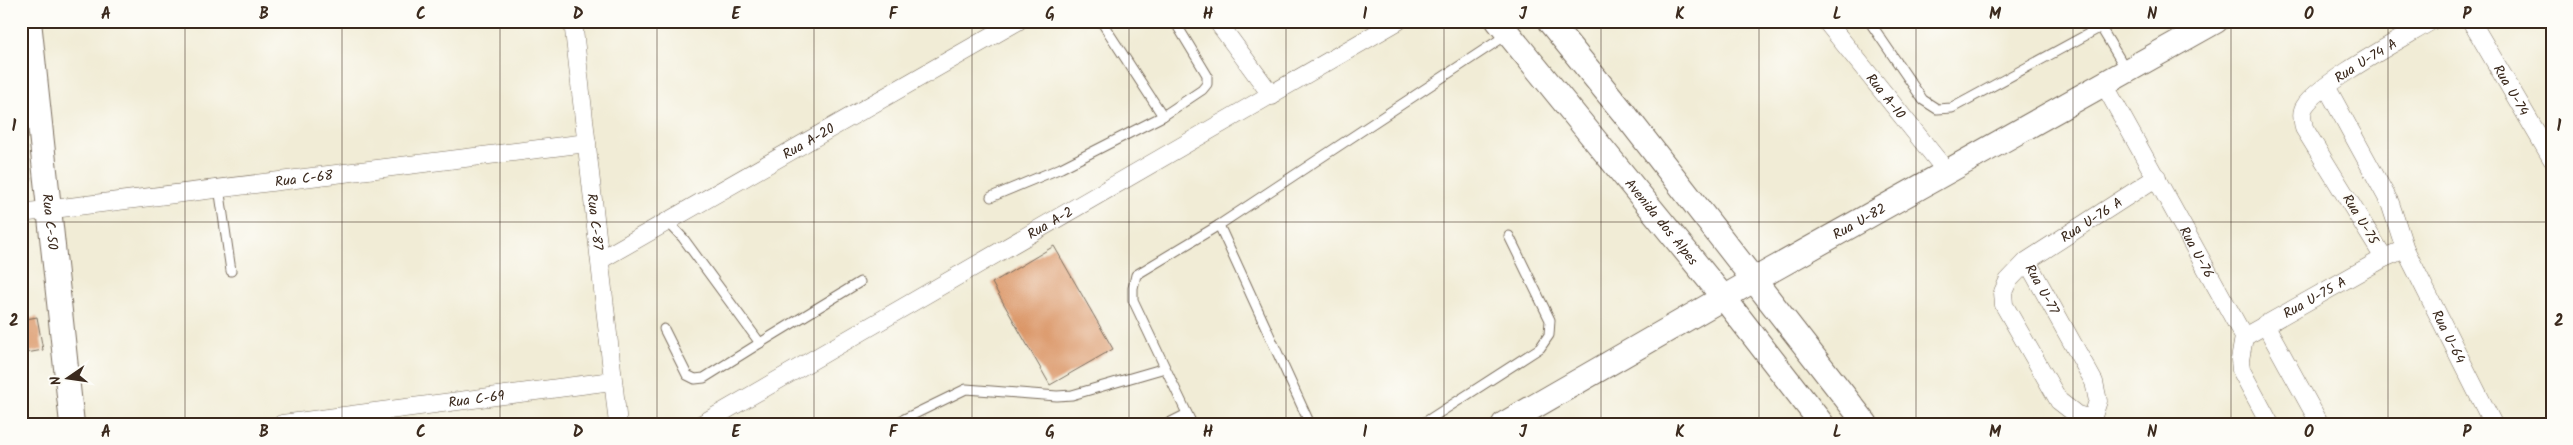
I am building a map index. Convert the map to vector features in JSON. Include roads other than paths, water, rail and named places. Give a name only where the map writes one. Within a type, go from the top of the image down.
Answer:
[{"type":"street","name":"Rua C-50","points":[[29,21],[72,424]]},
{"type":"street","name":"Rua A-20","points":[[600,260],[1018,21]]},
{"type":"street","points":[[1217,21],[1272,96]]},
{"type":"street","name":"Rua A-2","points":[[702,424],[1272,96],[1398,21]]},
{"type":"street","points":[[1548,21],[1866,424]]},
{"type":"street","name":"Rua A-10","points":[[1826,21],[1948,172]]},
{"type":"street","name":"Rua U-82","points":[[1504,424],[1754,280],[2216,21]]},
{"type":"street","name":"Rua U-74 A","points":[[2326,86],[2431,21]]},
{"type":"street","name":"Rua U-74","points":[[2471,21],[2552,159]]},
{"type":"street","name":"Rua C-87","points":[[578,24],[587,143],[618,424]]},
{"type":"street","name":"Avenida dos Alpes","points":[[1503,28],[1799,391],[1822,424]]},
{"type":"street","name":"Rua U-76","points":[[2104,84],[2244,337]]},
{"type":"street","name":"Rua U-75","points":[[2326,86],[2390,203],[2404,249],[2384,258],[2369,229],[2304,128],[2302,115],[2305,106],[2326,86]]},
{"type":"street","name":"Rua C-68","points":[[21,213],[49,208],[587,143]]},
{"type":"street","name":"Rua U-76 A","points":[[2027,261],[2157,177]]},
{"type":"street","name":"Rua U-64","points":[[2404,249],[2493,424]]},
{"type":"street","name":"Rua U-75 A","points":[[2244,337],[2384,258]]},
{"type":"street","name":"Rua U-77","points":[[2027,261],[2094,382],[2098,401],[2094,421],[2077,415],[2059,401],[2004,305],[2003,292],[2008,281],[2027,261]]},
{"type":"street","points":[[2265,324],[2320,424]]},
{"type":"street","points":[[2244,337],[2240,360],[2241,370],[2270,424]]},
{"type":"street","name":"Rua C-69","points":[[282,424],[350,420],[612,381]]},
{"type":"lane","points":[[1101,21],[1163,116]]},
{"type":"lane","points":[[1869,21],[1923,100],[1937,108],[1952,108],[2099,24],[2112,21]]},
{"type":"lane","points":[[991,197],[1061,168],[1163,116],[1202,90],[1206,84],[1207,75],[1175,22]]},
{"type":"lane","points":[[2099,24],[2128,71]]},
{"type":"lane","points":[[1192,424],[1133,300],[1136,275],[1219,225],[1503,28]]},
{"type":"lane","points":[[219,187],[231,271]]},
{"type":"lane","points":[[667,221],[683,238],[760,343]]},
{"type":"lane","points":[[1219,225],[1310,424]]},
{"type":"lane","points":[[1422,424],[1540,348],[1549,335],[1550,320],[1509,236]]},
{"type":"lane","points":[[664,328],[687,375],[695,379],[704,378],[860,282]]},
{"type":"lane","points":[[894,424],[966,389],[1056,396],[1072,395],[1165,368]]},
{"type":"lane","points":[[1167,424],[1187,414]]}]
